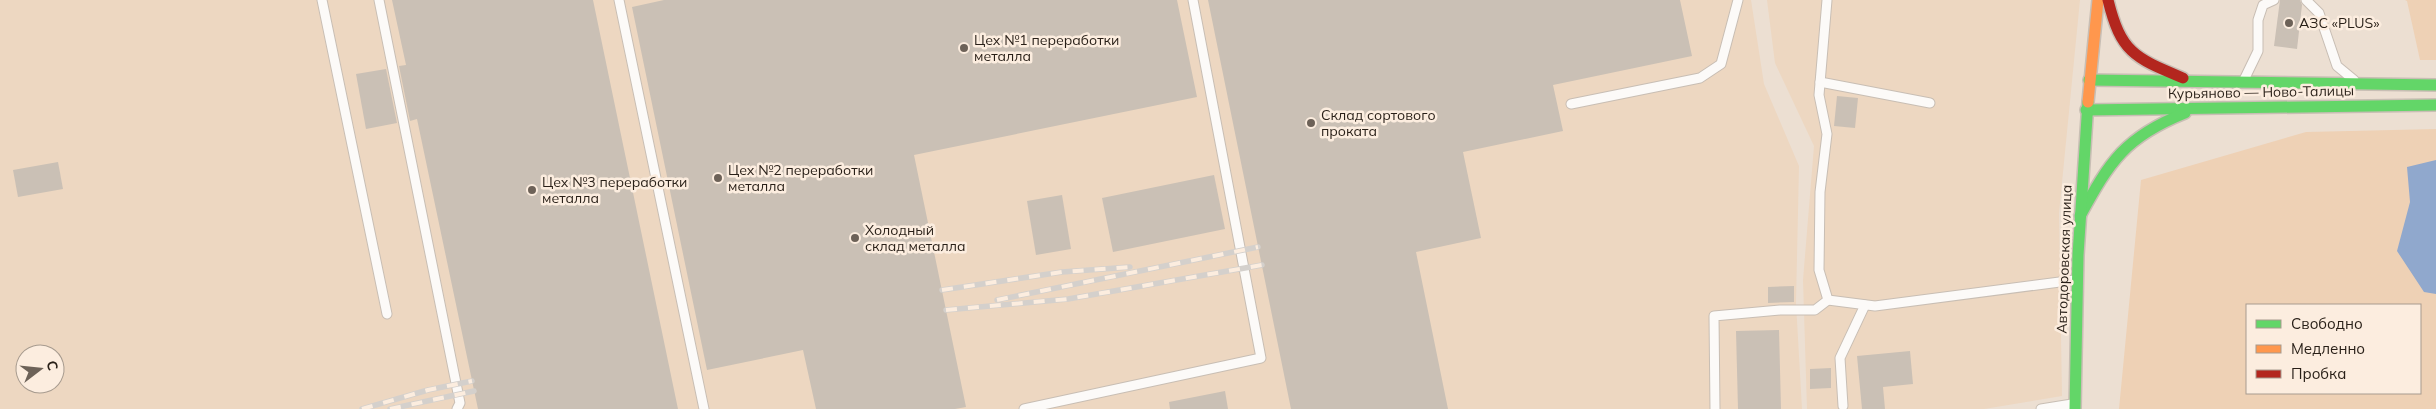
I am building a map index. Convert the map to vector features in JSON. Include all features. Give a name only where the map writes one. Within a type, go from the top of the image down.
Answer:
[{"type":"main road","name":"Автодоровская улица","points":[[2075,406],[2076,280],[2086,110],[2098,0]]},
{"type":"main road","points":[[2108,0],[2111,13],[2132,54],[2145,62],[2193,83]]},
{"type":"main road","name":"Курьяново — Ново-Талицы","points":[[2089,80],[2242,84],[2436,84]]},
{"type":"main road","name":"Курьяново — Ново-Талицы","points":[[2086,110],[2436,105]]},
{"type":"main road","points":[[2080,217],[2111,160],[2130,140],[2160,123],[2200,108]]},
{"type":"lane","points":[[322,0],[387,314]]},
{"type":"lane","points":[[379,0],[460,402],[457,409]]},
{"type":"lane","points":[[619,0],[704,409]]},
{"type":"lane","points":[[1024,409],[1261,358],[1193,0]]},
{"type":"lane","points":[[1571,104],[1700,78],[1720,64],[1738,0]]},
{"type":"lane","points":[[1827,0],[1819,95],[1827,134],[1820,192],[1819,270],[1828,300]]},
{"type":"lane","points":[[2242,84],[2258,51],[2258,20],[2264,5],[2274,0]]},
{"type":"lane","points":[[2306,0],[2319,13],[2337,66],[2360,85]]},
{"type":"lane","points":[[1820,82],[1930,103]]},
{"type":"lane","points":[[1715,409],[1714,316],[1780,310],[1816,310],[1828,300],[1875,306],[2076,280]]},
{"type":"lane","points":[[1843,406],[1840,358],[1865,305]]},
{"type":"lane","points":[[2041,409],[2075,406]]},
{"type":"shaded area","points":[[0,0],[1751,0],[1764,84],[1799,166],[1796,303],[1802,409],[0,409]]},
{"type":"shaded area","points":[[1767,0],[2080,0],[2059,213],[2062,396],[1984,409],[1807,409],[1803,280],[1814,146],[1775,63]]},
{"type":"shaded area","points":[[2405,0],[2436,0],[2436,60],[2420,60],[2407,1]]},
{"type":"shaded area","points":[[2436,129],[2436,409],[2119,409],[2141,180],[2306,132]]},
{"type":"water","points":[[2436,160],[2436,294],[2424,292],[2397,251],[2410,202],[2407,167]]},
{"type":"building","name":"Цех №3 переработки металла","points":[[392,0],[593,0],[678,409],[478,409],[417,119],[410,121],[399,66],[406,65]]},
{"type":"building","points":[[664,0],[1177,0],[1197,97],[914,155],[966,407],[955,409],[816,409],[803,350],[707,370],[632,7]]},
{"type":"building","name":"Склад сортового проката","points":[[1208,0],[1680,0],[1692,56],[1553,85],[1563,131],[1463,152],[1481,238],[1416,252],[1448,409],[1291,409]]},
{"type":"building","name":"АЗС «PLUS»","points":[[2280,0],[2300,0],[2302,5],[2297,49],[2274,46]]},
{"type":"building","points":[[386,69],[397,123],[366,129],[356,74]]},
{"type":"building","points":[[1837,96],[1858,98],[1855,128],[1834,126]]},
{"type":"building","points":[[58,162],[63,189],[18,197],[13,170]]},
{"type":"building","points":[[1214,175],[1225,229],[1113,252],[1102,198]]},
{"type":"building","points":[[1062,195],[1071,249],[1036,255],[1027,201]]},
{"type":"building","points":[[1794,286],[1794,302],[1768,303],[1768,287]]},
{"type":"building","points":[[1779,330],[1781,409],[1738,409],[1736,331]]},
{"type":"building","points":[[1910,351],[1913,384],[1883,387],[1885,409],[1862,409],[1857,356]]},
{"type":"building","points":[[1831,368],[1831,388],[1810,389],[1810,369]]},
{"type":"building","points":[[1225,391],[1228,409],[1170,409],[1169,402]]},
{"type":"railway","points":[[997,300],[1258,247]]},
{"type":"railway","points":[[946,310],[1068,299],[1262,265]]},
{"type":"railway","points":[[942,290],[1062,272],[1130,267]]},
{"type":"railway","points":[[362,409],[428,390],[472,381]]},
{"type":"railway","points":[[390,409],[474,391]]},
{"type":"traffic: fast","points":[[2089,80],[2436,85]]},
{"type":"traffic: fast","points":[[2075,409],[2078,255],[2088,102]]},
{"type":"traffic: fast","points":[[2086,110],[2436,105]]},
{"type":"traffic: fast","points":[[2080,216],[2101,180],[2121,153],[2148,131],[2185,113]]},
{"type":"traffic: slow","points":[[2088,102],[2098,0]]},
{"type":"traffic: jam","points":[[2108,0],[2118,32],[2132,51],[2153,65],[2183,78]]},
{"type":"place","name":"АЗС «PLUS»","points":[[2289,23]]},
{"type":"place","name":"Цех №1 переработки металла","points":[[964,48]]},
{"type":"place","name":"Склад сортового проката","points":[[1311,123]]},
{"type":"place","name":"Цех №2 переработки металла","points":[[718,178]]},
{"type":"place","name":"Цех №3 переработки металла","points":[[532,190]]},
{"type":"place","name":"Холодный склад металла","points":[[855,238]]}]
